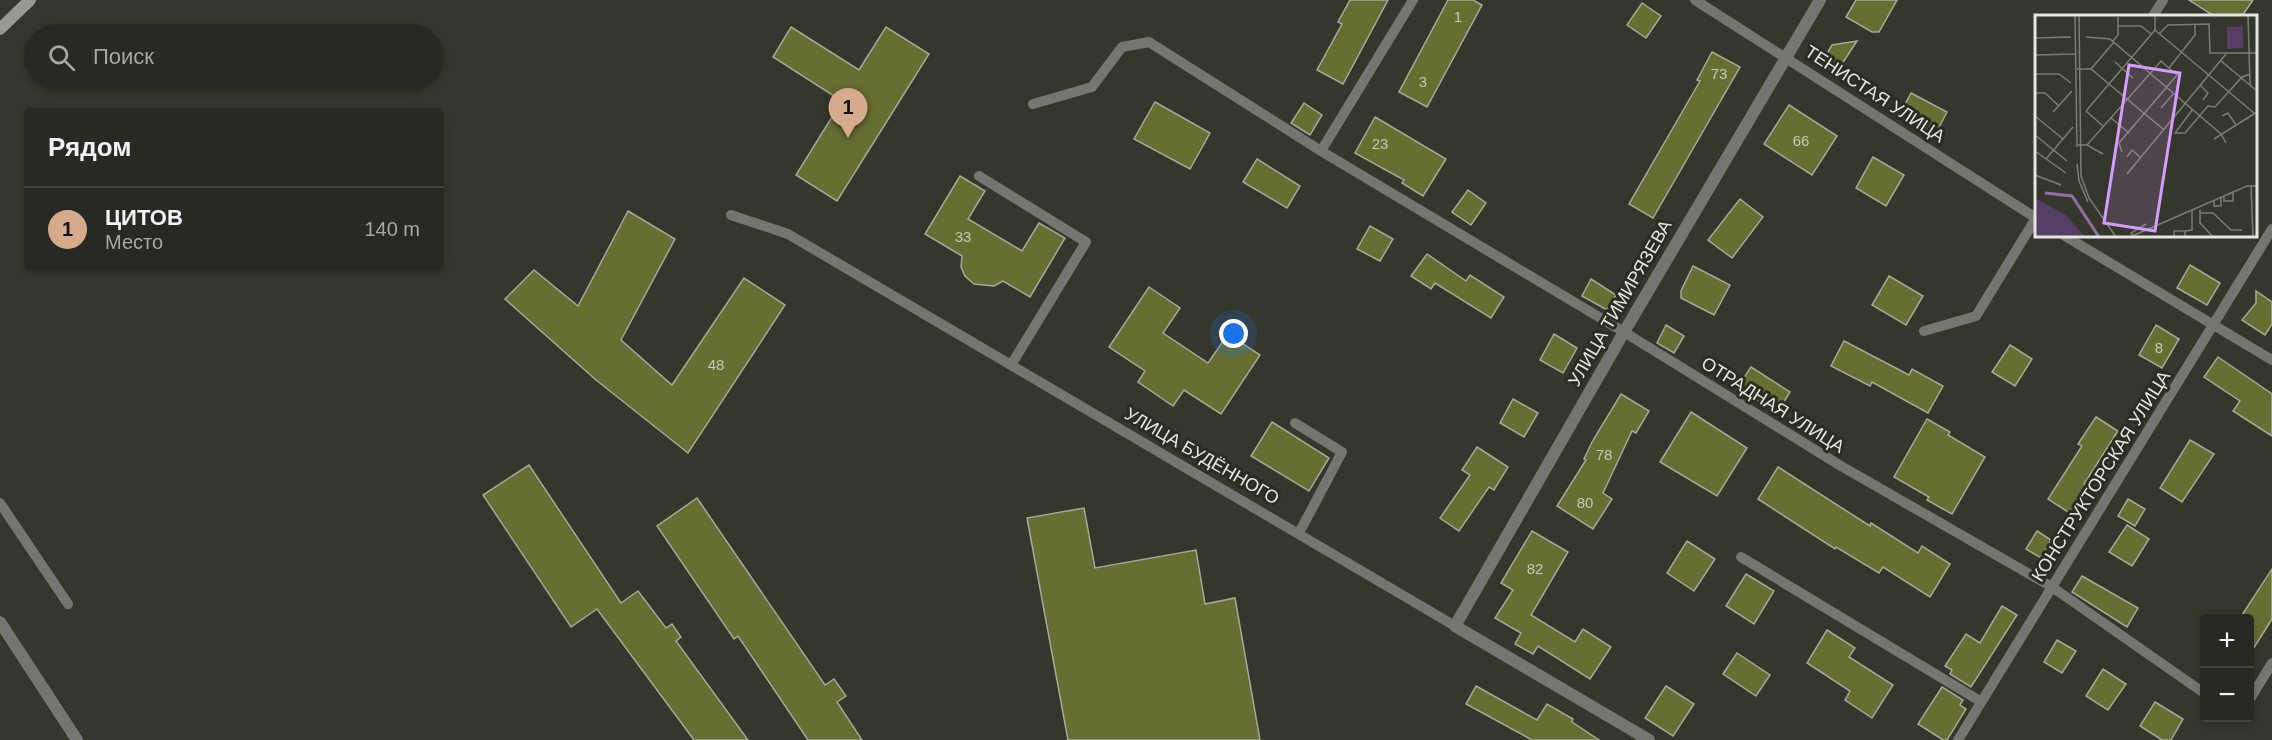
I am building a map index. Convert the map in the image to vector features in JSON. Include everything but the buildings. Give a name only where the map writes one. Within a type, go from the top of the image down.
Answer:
[{"type":"street","points":[[0,29],[30,0]]},
{"type":"street","name":"УЛИЦА ТИМИРЯЗЕВА","points":[[1455,626],[1624,332],[1820,0]]},
{"type":"street","points":[[0,622],[77,740]]},
{"type":"street","name":"УЛИЦА БУДЁННОГО","points":[[1455,626],[1649,740]]},
{"type":"lane","points":[[1321,151],[1413,0]]},
{"type":"lane","name":"ТЕНИСТАЯ УЛИЦА","points":[[1695,0],[2035,217]]},
{"type":"lane","points":[[2154,15],[2163,0]]},
{"type":"lane","name":"ОТРАДНАЯ УЛИЦА","points":[[1033,104],[1092,87],[1122,47],[1149,42],[1321,151],[1624,332],[1841,466],[2052,587],[2200,690]]},
{"type":"lane","points":[[979,176],[1086,242],[1011,365]]},
{"type":"lane","name":"УЛИЦА БУДЁННОГО","points":[[731,215],[788,234],[1455,626]]},
{"type":"lane","points":[[1924,331],[1976,316],[2035,220]]},
{"type":"lane","name":"КОНСТРУКТОРСКАЯ УЛИЦА","points":[[1958,740],[2272,229]]},
{"type":"lane","points":[[2067,237],[2272,360]]},
{"type":"lane","points":[[1295,423],[1342,453],[1299,533]]},
{"type":"lane","points":[[0,503],[68,604]]},
{"type":"lane","points":[[1741,557],[1980,701]]},
{"type":"lane","points":[[2254,692],[2272,663]]},
{"type":"place","name":"ЦИТОВ","points":[[848,138]]}]
